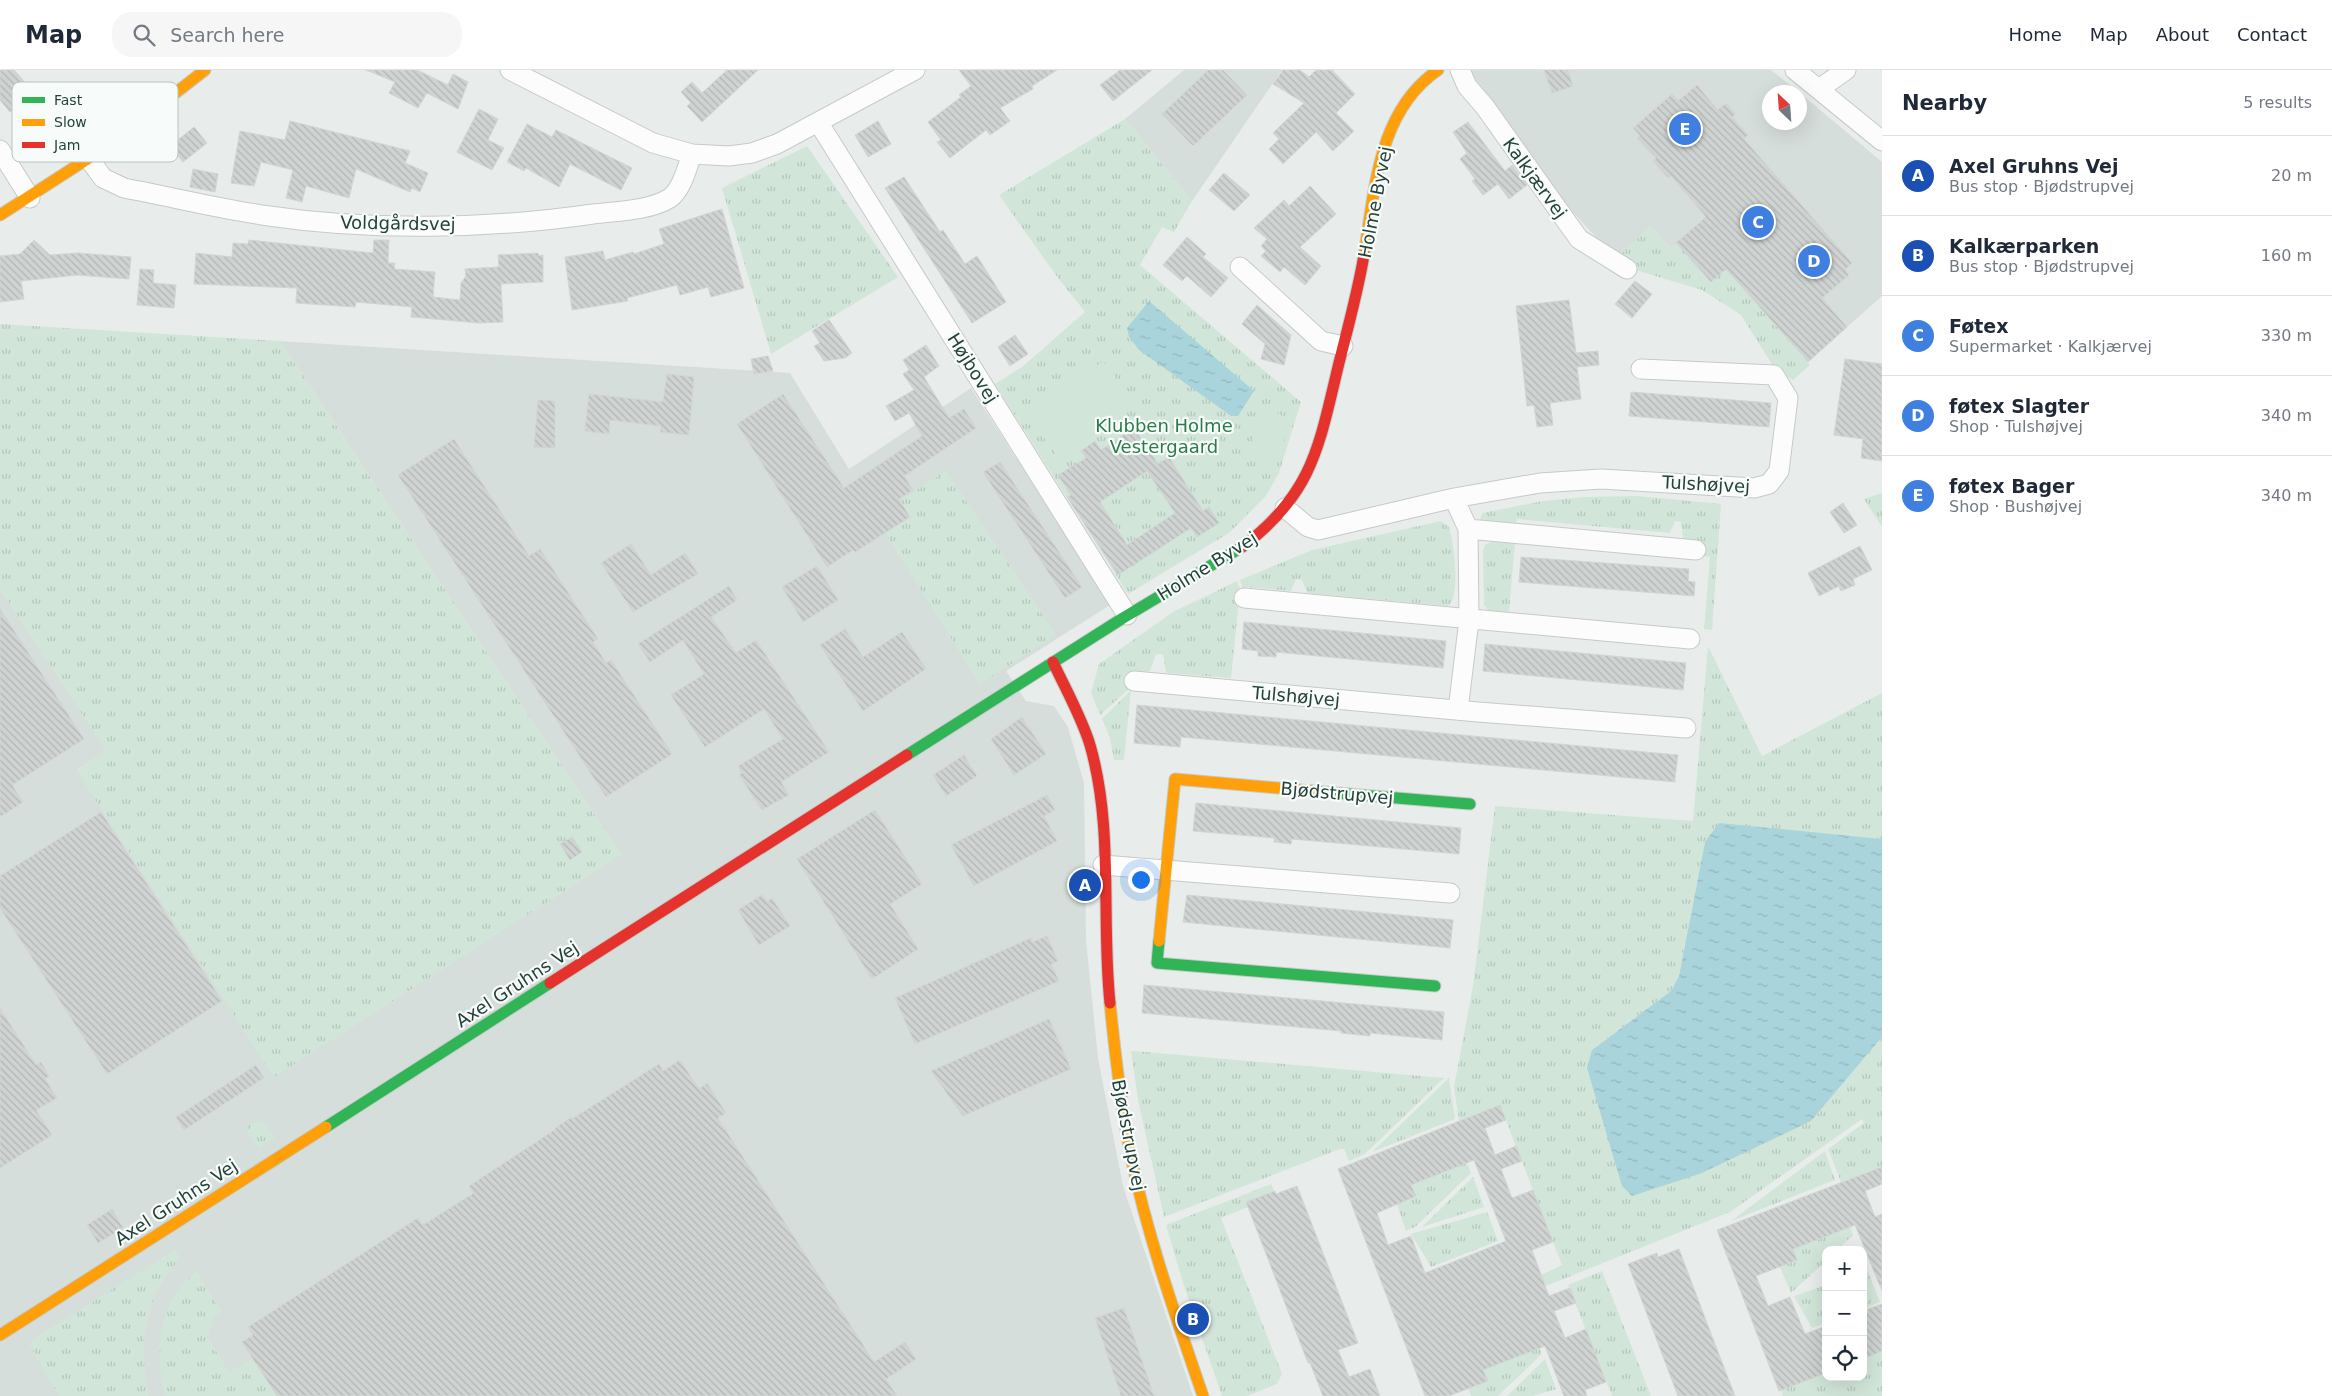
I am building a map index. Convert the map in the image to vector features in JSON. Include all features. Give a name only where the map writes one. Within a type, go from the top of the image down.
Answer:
[{"type":"street","points":[[178,92],[205,70]]},
{"type":"street","points":[[510,70],[653,143],[692,154],[729,156],[752,153],[777,144],[915,70]]},
{"type":"street","name":"Kalkjærvej","points":[[1460,70],[1474,95],[1485,107],[1579,238],[1627,269]]},
{"type":"street","points":[[1796,70],[1882,141]]},
{"type":"street","points":[[1819,89],[1846,70]]},
{"type":"street","name":"Holme Byvej","points":[[1053,662],[1127,615],[1224,558],[1263,530],[1285,508],[1307,474],[1318,450],[1361,272],[1379,162],[1384,144],[1393,123],[1406,102],[1435,71]]},
{"type":"street","name":"Højbovej","points":[[818,122],[1127,615]]},
{"type":"street","points":[[0,150],[30,198]]},
{"type":"street","name":"Voldgårdsvej","points":[[91,162],[103,178],[124,188],[269,216],[364,224],[458,225],[565,218],[656,205],[672,196],[681,182],[692,154]]},
{"type":"street","points":[[0,215],[30,198],[84,162]]},
{"type":"street","points":[[1240,267],[1320,340],[1343,346]]},
{"type":"street","name":"Tulshøjvej","points":[[1285,508],[1311,529],[1318,530],[1454,498],[1540,482],[1601,479],[1754,488],[1770,484],[1779,471],[1788,398],[1774,375],[1642,369]]},
{"type":"street","points":[[1454,498],[1468,529],[1469,620],[1458,710]]},
{"type":"street","points":[[1468,529],[1696,550]]},
{"type":"street","points":[[1244,598],[1690,639]]},
{"type":"street","name":"Bjødstrupvej","points":[[1053,662],[1083,726],[1095,763],[1103,816],[1106,968],[1117,1073],[1131,1156],[1142,1204],[1165,1286],[1203,1396]]},
{"type":"street","name":"Axel Gruhns Vej","points":[[0,1335],[1053,662]]},
{"type":"street","name":"Tulshøjvej","points":[[1134,681],[1686,728]]},
{"type":"street","name":"Bjødstrupvej","points":[[1435,986],[1157,963],[1175,779],[1470,804]]},
{"type":"street","points":[[1103,865],[1450,893]]},
{"type":"shaded area","points":[[1184,70],[1282,70],[1192,201],[1125,119]]},
{"type":"shaded area","points":[[1469,70],[1771,70],[1790,85],[1762,85],[1762,130],[1807,130],[1807,99],[1882,162],[1882,296],[1808,362],[1727,269],[1711,282],[1677,243],[1670,248],[1651,226],[1616,259],[1560,198]]},
{"type":"shaded area","points":[[280,341],[790,373],[849,469],[971,388],[1110,605],[1006,671],[1026,701],[1054,706],[1068,727],[1084,783],[1086,940],[1098,1058],[1123,1186],[1193,1396],[0,1396],[0,589],[107,751],[77,770],[621,855]]},
{"type":"green space","name":"Klubben Holme Vestergaard","points":[[1125,119],[1192,201],[1174,232],[1162,227],[1140,265],[1301,402],[1279,473],[1266,496],[1229,533],[1128,594],[995,384],[1022,367],[1085,312],[1058,278],[999,195]]},
{"type":"green space","points":[[807,146],[898,277],[771,354],[722,188]]},
{"type":"green space","points":[[1651,226],[1670,248],[1676,243],[1711,282],[1726,269],[1810,365],[1793,380],[1775,369],[1741,315],[1702,290],[1629,268],[1616,259]]},
{"type":"green space","points":[[0,324],[280,341],[621,855],[274,1077],[77,771],[106,751],[0,589]]},
{"type":"green space","points":[[1103,361],[1133,403],[1057,456],[1027,414]]},
{"type":"green space","points":[[1269,409],[1294,422],[1271,465],[1247,452]]},
{"type":"green space","points":[[946,471],[1056,635],[980,684],[875,517]]},
{"type":"green space","points":[[1882,493],[1882,527],[1864,499]]},
{"type":"green space","points":[[1638,496],[1721,504],[1712,630],[1704,629],[1710,557],[1698,555],[1683,538],[1681,522],[1675,521],[1670,533],[1517,519],[1516,524],[1479,524],[1482,513],[1543,501],[1584,497]]},
{"type":"green space","points":[[1441,521],[1449,527],[1454,556],[1454,592],[1452,601],[1448,606],[1307,593],[1302,580],[1296,579],[1291,591],[1247,587],[1243,589],[1240,580],[1312,550]]},
{"type":"green space","points":[[1491,542],[1515,542],[1509,612],[1489,611],[1484,605],[1483,551],[1485,545]]},
{"type":"green space","points":[[1237,581],[1240,590],[1231,678],[1168,673],[1166,672],[1163,654],[1156,654],[1150,671],[1131,673],[1130,688],[1100,715],[1091,693],[1099,664],[1173,612]]},
{"type":"green space","points":[[1708,646],[1762,756],[1882,693],[1882,839],[1826,834],[1705,842],[1679,976],[1671,991],[1592,1050],[1811,1121],[1882,1037],[1882,1168],[1841,1182],[1828,1149],[1864,1123],[1862,1119],[1730,1212],[1536,1290],[1541,1275],[1562,1265],[1500,1105],[1459,1121],[1454,1087],[1473,986],[1495,806],[1693,821]]},
{"type":"green space","points":[[1131,690],[1124,760],[1114,760],[1110,738],[1102,719]]},
{"type":"green space","points":[[1131,1051],[1444,1078],[1365,1154],[1349,1161],[1344,1149],[1340,1149],[1164,1217],[1138,1100]]},
{"type":"green space","points":[[1449,1078],[1455,1119],[1372,1152]]},
{"type":"green space","points":[[264,1121],[275,1137],[259,1148],[246,1130],[249,1124]]},
{"type":"green space","points":[[1825,1151],[1835,1180],[1731,1221]]},
{"type":"green space","points":[[1467,1162],[1471,1173],[1415,1227],[1406,1231],[1397,1204],[1416,1196],[1412,1185]]},
{"type":"green space","points":[[1473,1177],[1484,1207],[1422,1227]]},
{"type":"green space","points":[[1271,1184],[1274,1191],[1247,1202],[1248,1207],[1221,1218],[1282,1374],[1277,1384],[1247,1396],[1222,1396],[1183,1283],[1166,1225]]},
{"type":"green space","points":[[1487,1212],[1498,1241],[1431,1267],[1411,1234]]},
{"type":"green space","points":[[1850,1226],[1853,1235],[1841,1246],[1822,1246],[1822,1265],[1791,1293],[1780,1267],[1797,1260],[1793,1249]]},
{"type":"green space","points":[[175,1250],[180,1258],[167,1274],[158,1290],[146,1323],[144,1357],[148,1396],[59,1396],[29,1344],[33,1342],[32,1340]]},
{"type":"green space","points":[[1602,1271],[1651,1396],[1612,1396],[1568,1285]]},
{"type":"green space","points":[[197,1272],[221,1311],[214,1317],[207,1337],[229,1372],[253,1358],[277,1396],[165,1396],[160,1363],[162,1328],[174,1296],[184,1283]]},
{"type":"green space","points":[[1867,1272],[1880,1302],[1867,1307],[1867,1291]]},
{"type":"green space","points":[[1822,1286],[1822,1324],[1812,1328],[1794,1296]]},
{"type":"green space","points":[[1540,1348],[1542,1354],[1498,1396],[1471,1396],[1468,1389],[1488,1381],[1483,1370]]},
{"type":"green space","points":[[1882,1351],[1882,1396],[1783,1396],[1781,1390],[1822,1375],[1822,1381],[1867,1381],[1867,1357]]},
{"type":"green space","points":[[1545,1359],[1556,1389],[1533,1396],[1507,1396]]},
{"type":"water","points":[[1149,301],[1254,391],[1238,416],[1231,416],[1139,350],[1129,337],[1127,328]]},
{"type":"water","points":[[1719,823],[1882,839],[1882,1037],[1811,1121],[1702,1173],[1632,1196],[1622,1186],[1587,1068],[1592,1050],[1671,991],[1679,976],[1705,842]]},
{"type":"building","points":[[0,70],[14,70],[25,82],[12,82],[12,110],[10,112],[0,100]]},
{"type":"building","points":[[366,70],[417,70],[448,85],[453,74],[468,82],[458,109],[427,93],[418,108],[389,93],[395,82]]},
{"type":"building","points":[[727,70],[758,70],[702,122],[687,106],[691,103],[681,92],[692,82],[702,93]]},
{"type":"building","points":[[959,70],[1057,70],[1032,86],[1033,89],[1000,108],[1010,121],[990,135],[986,130],[950,158],[937,142],[941,140],[928,122],[961,97],[959,95],[971,86]]},
{"type":"building","points":[[1120,70],[1152,70],[1113,101],[1100,85]]},
{"type":"building","points":[[1208,70],[1223,70],[1247,95],[1193,146],[1162,114]]},
{"type":"building","points":[[1283,70],[1300,70],[1309,77],[1316,70],[1332,70],[1355,94],[1336,113],[1354,131],[1333,151],[1316,132],[1283,164],[1269,149],[1279,139],[1273,133],[1304,103],[1273,84]]},
{"type":"building","points":[[1544,70],[1568,70],[1573,86],[1552,93]]},
{"type":"building","points":[[1697,85],[1718,110],[1726,103],[1736,114],[1732,117],[1748,135],[1744,139],[1852,263],[1845,270],[1849,275],[1822,298],[1847,327],[1808,362],[1726,269],[1711,282],[1676,243],[1706,217],[1671,176],[1668,178],[1653,161],[1656,158],[1637,138],[1640,136],[1633,128],[1672,94],[1678,101]]},
{"type":"building","points":[[479,109],[498,119],[488,140],[504,148],[492,170],[457,152]]},
{"type":"building","points":[[290,121],[410,151],[405,163],[428,173],[420,192],[412,188],[410,192],[356,169],[349,198],[306,186],[302,202],[286,198],[293,170],[261,162],[254,186],[231,183],[240,131],[285,140]]},
{"type":"building","points":[[878,121],[891,144],[868,157],[855,135]]},
{"type":"building","points":[[1468,122],[1505,171],[1512,165],[1527,185],[1509,199],[1498,184],[1483,195],[1472,181],[1475,179],[1460,159],[1467,153],[1453,132]]},
{"type":"building","points":[[527,124],[552,137],[556,130],[632,168],[621,190],[570,164],[559,187],[526,168],[524,171],[507,162]]},
{"type":"building","points":[[194,127],[207,143],[183,162],[178,156],[178,140]]},
{"type":"building","points":[[193,169],[218,174],[215,192],[190,187]]},
{"type":"building","points":[[1224,173],[1250,195],[1234,211],[1209,190]]},
{"type":"building","points":[[904,177],[940,232],[943,230],[965,264],[977,256],[1006,302],[972,323],[885,188]]},
{"type":"building","points":[[1310,186],[1336,214],[1300,247],[1321,266],[1305,285],[1284,267],[1280,272],[1261,256],[1266,251],[1261,246],[1267,239],[1254,228],[1284,200],[1289,206]]},
{"type":"building","points":[[722,209],[744,288],[711,297],[708,287],[680,295],[677,285],[627,298],[628,301],[572,310],[565,257],[603,251],[605,260],[633,252],[634,254],[664,244],[659,229]]},
{"type":"building","points":[[1187,237],[1206,254],[1203,257],[1228,278],[1211,297],[1187,276],[1182,281],[1163,265]]},
{"type":"building","points":[[34,240],[50,255],[78,253],[131,257],[129,279],[77,275],[21,281],[24,299],[0,302],[0,256],[20,254]]},
{"type":"building","points":[[249,240],[373,253],[374,240],[389,240],[388,263],[395,263],[394,269],[435,272],[433,297],[460,300],[461,283],[466,276],[465,269],[499,267],[498,255],[538,253],[539,256],[543,255],[543,282],[501,284],[503,322],[479,323],[411,317],[412,307],[356,302],[355,307],[296,303],[297,288],[194,284],[196,253],[232,257],[233,243],[248,244]]},
{"type":"building","points":[[140,269],[154,270],[153,283],[176,285],[174,308],[137,305]]},
{"type":"building","points":[[1635,281],[1652,294],[1632,318],[1615,304]]},
{"type":"building","points":[[1569,300],[1576,353],[1598,351],[1599,365],[1577,367],[1581,399],[1550,403],[1553,425],[1537,427],[1534,405],[1527,406],[1516,306]]},
{"type":"building","points":[[1257,305],[1291,335],[1284,365],[1261,359],[1265,344],[1242,324]]},
{"type":"building","points":[[829,320],[852,353],[845,358],[824,361],[814,346],[820,343],[812,331]]},
{"type":"building","points":[[1015,335],[1028,354],[1010,366],[998,347]]},
{"type":"building","points":[[926,345],[939,366],[924,377],[949,418],[964,409],[976,428],[904,476],[913,490],[899,499],[910,517],[855,552],[853,550],[827,567],[737,424],[783,394],[844,488],[922,436],[909,413],[895,421],[886,406],[914,390],[903,374],[909,370],[903,360]]},
{"type":"building","points":[[768,356],[773,371],[754,374],[751,359]]},
{"type":"building","points":[[1845,359],[1882,364],[1882,461],[1861,458],[1863,439],[1834,435]]},
{"type":"building","points":[[667,374],[694,377],[689,435],[660,432],[661,426],[610,420],[609,434],[585,431],[589,394],[663,402]]},
{"type":"building","points":[[1631,392],[1771,403],[1769,427],[1629,416]]},
{"type":"building","points":[[538,400],[555,401],[555,448],[534,447]]},
{"type":"building","points":[[1134,428],[1158,464],[1169,457],[1203,511],[1209,507],[1219,523],[1197,537],[1191,528],[1118,575],[1067,497],[1071,495],[1058,475],[1086,458],[1081,451],[1095,441],[1101,450]],"holes":[[[1147,471],[1175,513],[1127,545],[1100,502]]]},
{"type":"building","points":[[454,439],[529,556],[540,549],[598,639],[593,642],[606,663],[611,660],[672,754],[606,797],[398,475]]},
{"type":"building","points":[[1000,462],[1082,587],[1065,598],[983,472]]},
{"type":"building","points":[[1843,503],[1857,525],[1844,533],[1830,512]]},
{"type":"building","points":[[631,544],[651,575],[685,553],[698,574],[633,612],[601,563]]},
{"type":"building","points":[[1860,546],[1872,570],[1853,579],[1855,585],[1841,591],[1839,586],[1819,596],[1808,573]]},
{"type":"building","points":[[1521,557],[1689,569],[1688,581],[1695,582],[1694,596],[1519,582]]},
{"type":"building","points":[[817,566],[838,600],[803,622],[782,587]]},
{"type":"building","points":[[729,586],[737,600],[711,617],[736,653],[756,640],[829,752],[781,782],[789,795],[762,810],[739,775],[742,773],[738,766],[783,739],[764,709],[705,747],[671,695],[704,674],[683,640],[650,662],[638,644]]},
{"type":"building","points":[[0,609],[84,739],[12,785],[23,802],[0,817]]},
{"type":"building","points":[[1244,622],[1446,641],[1443,668],[1276,652],[1276,657],[1258,656],[1258,651],[1242,649]]},
{"type":"building","points":[[845,629],[863,657],[902,632],[926,669],[863,711],[820,645]]},
{"type":"building","points":[[1485,644],[1686,663],[1683,690],[1483,671]]},
{"type":"building","points":[[1137,705],[1678,755],[1675,782],[1181,737],[1180,747],[1134,743]]},
{"type":"building","points":[[1022,717],[1046,754],[1014,775],[991,739]]},
{"type":"building","points":[[964,755],[977,776],[946,796],[933,775]]},
{"type":"building","points":[[1047,795],[1055,810],[1044,816],[1057,841],[974,886],[951,845]]},
{"type":"building","points":[[1196,803],[1461,828],[1459,854],[1292,839],[1291,844],[1274,842],[1274,838],[1193,831]]},
{"type":"building","points":[[875,810],[922,884],[890,904],[918,949],[872,979],[797,859]]},
{"type":"building","points":[[101,812],[222,1001],[107,1074],[0,908],[0,876]]},
{"type":"building","points":[[572,837],[582,852],[570,860],[560,844]]},
{"type":"building","points":[[762,895],[767,902],[772,898],[790,926],[759,945],[738,910]]},
{"type":"building","points":[[1187,895],[1453,920],[1450,948],[1183,922]]},
{"type":"building","points":[[1047,936],[1058,961],[1051,964],[1059,981],[915,1044],[895,998],[1031,938],[1033,942]]},
{"type":"building","points":[[1144,985],[1444,1012],[1442,1040],[1370,1033],[1370,1036],[1341,1033],[1341,1031],[1142,1013]]},
{"type":"building","points":[[0,1008],[36,1065],[41,1062],[49,1076],[45,1079],[57,1098],[36,1110],[52,1135],[0,1168]]},
{"type":"building","points":[[1049,1019],[1071,1069],[963,1116],[931,1071]]},
{"type":"building","points":[[680,1060],[699,1089],[707,1083],[726,1113],[718,1118],[874,1362],[905,1342],[916,1359],[886,1379],[897,1396],[277,1396],[242,1342],[253,1335],[248,1327],[418,1218],[423,1225],[474,1193],[469,1186],[572,1117],[572,1119],[659,1064],[663,1071]]},
{"type":"building","points":[[256,1065],[264,1078],[184,1130],[176,1117]]},
{"type":"building","points":[[1500,1105],[1506,1120],[1485,1128],[1495,1155],[1516,1146],[1522,1161],[1501,1169],[1512,1198],[1533,1190],[1553,1242],[1532,1250],[1549,1296],[1570,1288],[1576,1303],[1554,1311],[1565,1338],[1586,1329],[1606,1382],[1585,1390],[1587,1396],[1564,1396],[1545,1346],[1483,1370],[1488,1381],[1449,1396],[1425,1396],[1338,1169]],"holes":[[[1474,1160],[1506,1241],[1425,1273],[1411,1236],[1388,1245],[1377,1213],[1416,1196],[1411,1185]]]},
{"type":"building","points":[[1882,1167],[1882,1184],[1865,1191],[1875,1217],[1882,1214],[1882,1291],[1867,1254],[1867,1246],[1864,1246],[1855,1225],[1793,1249],[1797,1260],[1756,1276],[1768,1306],[1790,1297],[1805,1334],[1822,1328],[1822,1375],[1779,1391],[1717,1230]]},
{"type":"building","points":[[1297,1186],[1358,1343],[1338,1350],[1349,1377],[1370,1369],[1380,1396],[1323,1396],[1310,1363],[1308,1363],[1246,1202],[1275,1191],[1276,1194]]},
{"type":"building","points":[[112,1209],[123,1228],[98,1243],[87,1225]]},
{"type":"building","points":[[1679,1249],[1735,1396],[1678,1396],[1628,1264],[1657,1253],[1658,1257]]},
{"type":"building","points":[[1882,1304],[1882,1351],[1867,1357],[1867,1336],[1867,1310]]},
{"type":"building","points":[[1124,1308],[1154,1396],[1121,1396],[1095,1318]]},
{"type":"traffic: fast","points":[[907,755],[1123,618],[1242,547]]},
{"type":"traffic: fast","points":[[1312,791],[1470,804]]},
{"type":"traffic: fast","points":[[1159,941],[1157,963],[1435,986]]},
{"type":"traffic: fast","points":[[326,1127],[550,983]]},
{"type":"traffic: slow","points":[[178,91],[205,70]]},
{"type":"traffic: slow","points":[[1364,255],[1376,178],[1391,129],[1403,107],[1418,87],[1438,70]]},
{"type":"traffic: slow","points":[[0,215],[83,162]]},
{"type":"traffic: slow","points":[[1159,941],[1175,779],[1312,791]]},
{"type":"traffic: slow","points":[[1110,1003],[1121,1099],[1138,1187],[1163,1277],[1203,1396]]},
{"type":"traffic: slow","points":[[0,1335],[326,1127]]},
{"type":"traffic: jam","points":[[1242,547],[1266,527],[1285,507],[1299,487],[1310,466],[1326,419],[1364,255]]},
{"type":"traffic: jam","points":[[1053,662],[1087,735],[1097,776],[1105,841],[1110,1003]]},
{"type":"traffic: jam","points":[[550,983],[907,755]]},
{"type":"place","name":"føtex Bager","points":[[1685,129]]},
{"type":"place","name":"Føtex","points":[[1758,222]]},
{"type":"place","name":"føtex Slagter","points":[[1814,261]]},
{"type":"place","name":"Axel Gruhns Vej","points":[[1085,885]]},
{"type":"place","name":"Kalkærparken","points":[[1193,1319]]}]
